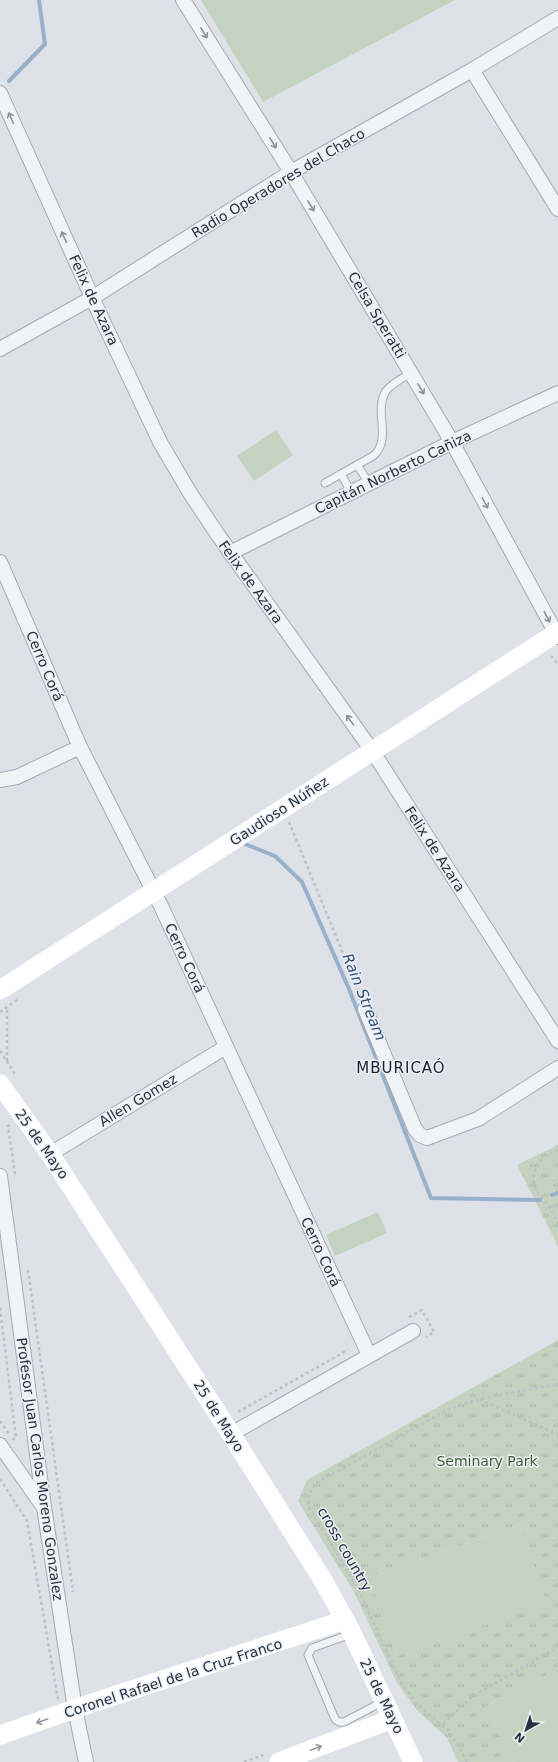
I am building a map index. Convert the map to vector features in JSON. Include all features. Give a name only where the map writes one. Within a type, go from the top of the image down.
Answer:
[{"type":"street","name":"Celsa Speratti","points":[[183,0],[291,172],[411,372],[452,442],[557,634]]},
{"type":"street","name":"Radio Operadores del Chaco","points":[[0,349],[92,298],[291,172],[472,70],[558,18]]},
{"type":"street","points":[[472,70],[558,210]]},
{"type":"street","name":"Felix de Azara","points":[[0,93],[92,298],[160,442],[190,493],[230,553],[373,752],[558,1041]]},
{"type":"street","name":"Capitán Norberto Cañiza","points":[[230,553],[452,442],[558,393]]},
{"type":"street","name":"Cerro Corá","points":[[0,562],[80,747],[166,916],[369,1355]]},
{"type":"street","name":"Gaudioso Núñez","points":[[0,990],[557,634]]},
{"type":"street","points":[[0,780],[17,777],[80,747]]},
{"type":"street","points":[[365,1009],[415,1129],[420,1135],[427,1138],[478,1118],[558,1068]]},
{"type":"street","name":"Allen Gomez","points":[[50,1154],[226,1047]]},
{"type":"street","name":"25 de Mayo","points":[[0,1084],[50,1154],[231,1434],[324,1582],[349,1627],[414,1762]]},
{"type":"street","name":"Profesor Juan Carlos Moreno Gonzalez","points":[[0,1176],[44,1507],[75,1709],[86,1762]]},
{"type":"street","points":[[231,1434],[413,1331]]},
{"type":"street","points":[[10,1441],[44,1507]]},
{"type":"street","name":"Coronel Rafael de la Cruz Franco","points":[[0,1735],[75,1709],[315,1639],[349,1627]]},
{"type":"street","points":[[279,1762],[349,1727],[392,1719]]},
{"type":"lane","points":[[325,483],[374,456],[382,446],[383,400],[387,391],[411,372]]},
{"type":"lane","points":[[357,465],[369,483]]},
{"type":"lane","points":[[341,474],[351,492]]},
{"type":"lane","points":[[315,1639],[308,1654],[335,1719],[349,1727],[384,1701]]},
{"type":"path","points":[[549,656],[553,657],[558,664]]},
{"type":"path","points":[[288,820],[365,1009]]},
{"type":"path","points":[[7,1007],[7,1062]]},
{"type":"path","points":[[16,1123],[8,1126],[16,1181]]},
{"type":"path","points":[[558,1150],[549,1154],[540,1161],[534,1173],[534,1184],[550,1207],[558,1224]]},
{"type":"path","points":[[550,1207],[558,1206]]},
{"type":"path","name":"Profesor Juan Carlos Moreno Gonzalez","points":[[28,1267],[73,1598]]},
{"type":"path","name":"Profesor Juan Carlos Moreno Gonzalez","points":[[0,1308],[10,1441]]},
{"type":"path","points":[[238,1412],[348,1350]]},
{"type":"path","name":"cross country","points":[[467,1762],[460,1747],[443,1724],[417,1704],[400,1681],[359,1591],[309,1507],[308,1496],[316,1483],[449,1409],[479,1399],[558,1384]]},
{"type":"path","points":[[479,1399],[558,1435]]},
{"type":"path","points":[[0,1421],[10,1441],[22,1437]]},
{"type":"path","points":[[0,1479],[27,1521],[32,1520]]},
{"type":"path","name":"Profesor Juan Carlos Moreno Gonzalez","points":[[27,1521],[58,1700]]},
{"type":"path","points":[[443,1724],[473,1696],[558,1647]]},
{"type":"green space","points":[[201,0],[455,0],[263,102]]},
{"type":"green space","points":[[276,430],[293,455],[254,481],[237,456]]},
{"type":"green space","points":[[558,1145],[558,1246],[517,1165]]},
{"type":"green space","points":[[378,1212],[387,1233],[335,1256],[326,1235]]},
{"type":"green space","name":"Seminary Park","points":[[558,1340],[558,1669],[485,1707],[514,1762],[458,1762],[447,1738],[417,1710],[397,1683],[354,1592],[298,1501],[307,1480]],"holes":[[[520,1525],[547,1603],[397,1656],[369,1577]]]},
{"type":"green space","points":[[520,1525],[548,1603],[397,1656],[369,1577]]},
{"type":"green space","points":[[558,1669],[558,1762],[514,1762],[485,1707]]},
{"type":"waterway","points":[[9,81],[45,44],[39,0]]},
{"type":"waterway","name":"Rain Stream","points":[[245,844],[275,856],[302,882],[349,989],[431,1198],[540,1200]]},
{"type":"waterway","name":"Rain Stream","points":[[552,1195],[558,1193]]},
{"type":"district","name":"MBURICAÓ","points":[[401,1068]]}]
